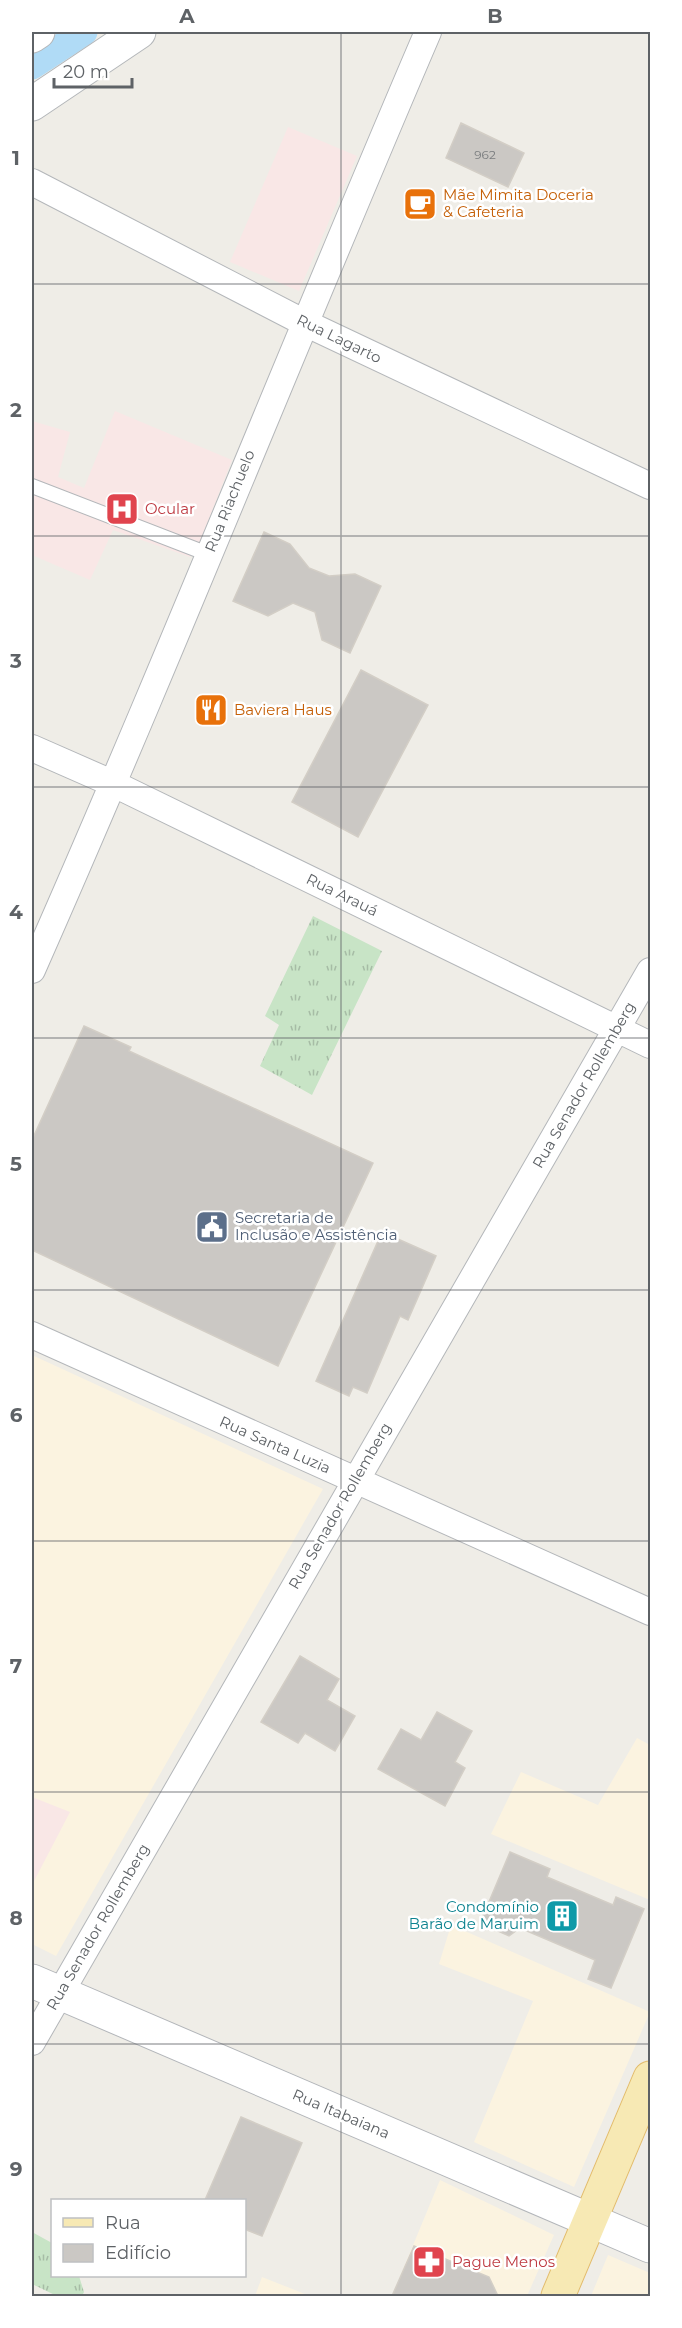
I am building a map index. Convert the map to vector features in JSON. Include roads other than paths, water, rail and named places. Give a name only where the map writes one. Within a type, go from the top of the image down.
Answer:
[{"type":"main road","points":[[32,36],[38,32]]},
{"type":"main road","points":[[32,104],[140,32]]},
{"type":"main road","name":"Rua Itabaiana","points":[[46,1988],[651,2246]]},
{"type":"main road","points":[[558,2296],[651,2078]]},
{"type":"street","name":"Rua Riachuelo","points":[[32,970],[114,784],[303,322],[428,32]]},
{"type":"street","name":"Rua Lagarto","points":[[32,182],[303,322],[651,486]]},
{"type":"street","name":"Rua Arauá","points":[[32,747],[114,784],[651,1045]]},
{"type":"street","name":"Rua Senador Rollemberg","points":[[32,2042],[46,1988],[354,1481],[651,971]]},
{"type":"street","name":"Rua Santa Luzia","points":[[32,1335],[651,1612]]},
{"type":"lane","points":[[32,486],[208,554]]},
{"type":"waterway","points":[[32,66],[84,32]]},
{"type":"place","name":"Mãe Mimita Doceria & Cafeteria","points":[[420,204]]},
{"type":"place","name":"Ocular","points":[[122,509]]},
{"type":"place","name":"Baviera Haus","points":[[211,710]]},
{"type":"place","name":"Secretaria de Inclusão e Assistência","points":[[212,1227]]},
{"type":"place","name":"Condomínio Barão de Maruim","points":[[562,1916]]},
{"type":"place","name":"Pague Menos","points":[[429,2262]]}]
